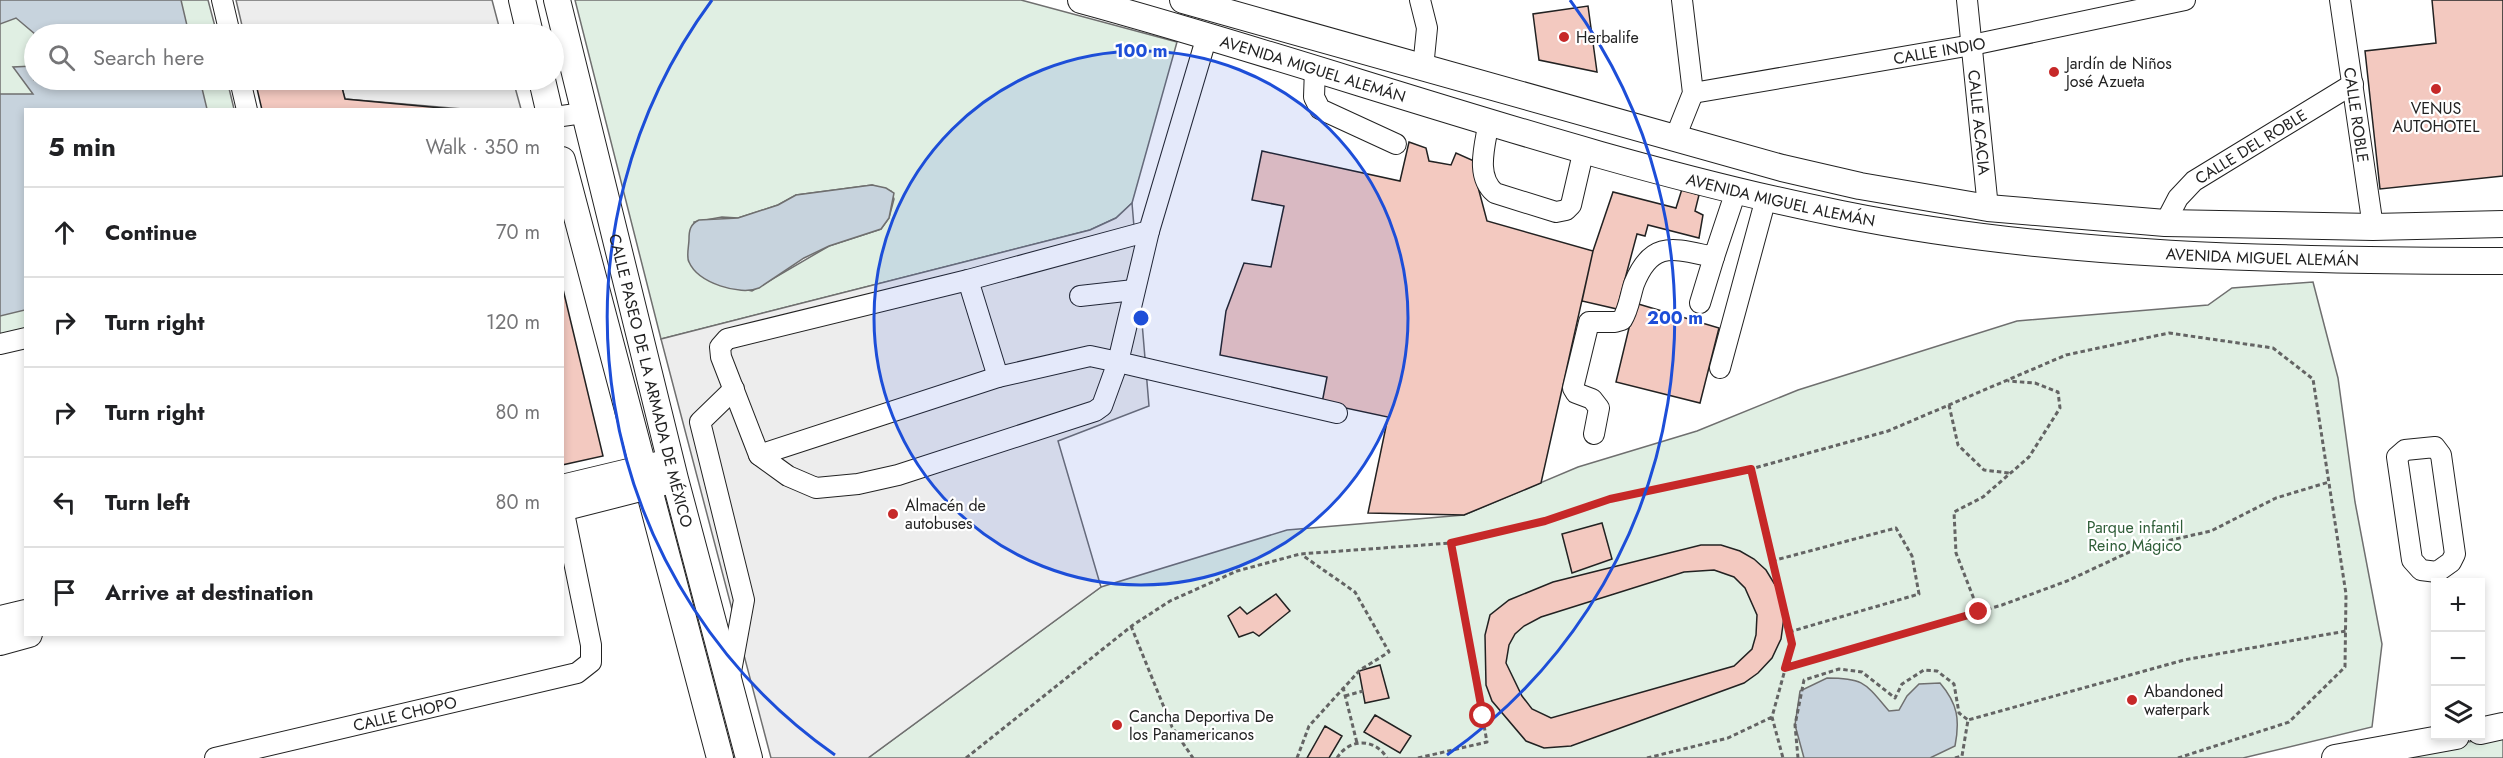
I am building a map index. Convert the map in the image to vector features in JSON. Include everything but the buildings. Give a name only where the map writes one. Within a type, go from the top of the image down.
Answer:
[{"type":"main road","points":[[522,0],[528,24]]},
{"type":"main road","name":"CALLE PASEO DE LA ARMADA DE MÉXICO","points":[[556,0],[560,24]]},
{"type":"main road","name":"AVENIDA MIGUEL ALEMÁN","points":[[1081,0],[1174,25],[1584,149],[1736,191],[1844,215],[1990,238],[2139,251],[2274,258],[2503,261]]},
{"type":"main road","name":"AVENIDA MIGUEL ALEMÁN","points":[[1183,0],[1676,138],[1860,186],[1988,208],[2165,223],[2373,227],[2503,224]]},
{"type":"main road","name":"CALLE PASEO DE LA ARMADA DE MÉXICO","points":[[564,54],[573,114],[618,249],[672,471],[749,758]]},
{"type":"main road","points":[[544,90],[549,108]]},
{"type":"main road","name":"CALLE PASEO DE LA ARMADA DE MÉXICO","points":[[564,167],[720,758]]},
{"type":"main road","points":[[589,257],[618,249]]},
{"type":"main road","points":[[615,361],[643,352]]},
{"type":"main road","points":[[564,508],[672,471]]},
{"type":"main road","points":[[564,488],[646,478]]},
{"type":"main road","points":[[0,619],[24,613]]},
{"type":"main road","points":[[0,642],[24,635]]},
{"type":"main road","points":[[2485,730],[2503,726]]},
{"type":"main road","points":[[2336,758],[2431,740]]},
{"type":"street","points":[[222,0],[228,24]]},
{"type":"street","points":[[1174,25],[1183,0]]},
{"type":"street","points":[[1420,0],[1426,28],[1423,68]]},
{"type":"street","points":[[1676,138],[1694,93],[1682,0]]},
{"type":"street","name":"CALLE ACACIA","points":[[1967,0],[1988,208]]},
{"type":"street","name":"CALLE INDIO","points":[[1694,93],[1972,45],[2185,0]]},
{"type":"street","name":"CALLE ROBLE","points":[[2340,0],[2373,227]]},
{"type":"street","points":[[1149,231],[968,280],[727,339],[720,347],[721,357],[759,455],[788,476],[816,488],[858,484],[898,476],[1095,411],[1102,406],[1118,362],[1149,231],[1207,36]]},
{"type":"street","points":[[1315,68],[1314,97],[1320,109],[1396,144]]},
{"type":"street","name":"CALLE DEL ROBLE","points":[[2165,223],[2178,198],[2194,181],[2353,84]]},
{"type":"street","points":[[242,90],[247,108]]},
{"type":"street","points":[[1489,120],[1483,170],[1488,188],[1495,193],[1556,212],[1566,210],[1571,205],[1584,149]]},
{"type":"street","points":[[1700,303],[1736,191]]},
{"type":"street","points":[[1720,368],[1766,198]]},
{"type":"street","points":[[1594,434],[1599,408],[1592,399],[1576,393],[1574,388],[1589,322],[1622,320],[1635,283],[1647,261],[1658,252],[1672,249],[1714,257]]},
{"type":"street","points":[[968,280],[998,377]]},
{"type":"street","points":[[1080,296],[1134,290]]},
{"type":"street","points":[[0,344],[24,338]]},
{"type":"street","points":[[759,455],[998,377],[1090,356],[1337,413]]},
{"type":"street","points":[[729,683],[744,600],[700,422],[734,389]]},
{"type":"street","points":[[2436,447],[2441,455],[2455,554],[2438,577],[2421,570],[2412,560],[2397,458],[2405,450],[2436,447]]},
{"type":"street","name":"CALLE CHOPO","points":[[214,758],[577,673],[591,662],[591,645],[564,513]]},
{"type":"path","points":[[967,758],[1133,625],[1170,601],[1237,571],[1300,554],[1451,543],[1545,521],[1610,499],[1751,469],[1888,431],[2066,355],[2169,333],[2273,348],[2313,379],[2346,594],[2345,667],[2289,722],[2178,758]]},
{"type":"path","points":[[1979,612],[1956,553],[1954,512],[1983,497],[2029,457],[2061,408],[2058,392],[2035,383],[2006,381]]},
{"type":"path","points":[[1948,405],[1959,445],[1984,470],[2009,473]]},
{"type":"path","points":[[1751,469],[1792,644],[1772,717],[1783,758]]},
{"type":"path","points":[[1785,668],[1979,612],[2067,581],[2140,548],[2211,531],[2276,498],[2329,482]]},
{"type":"path","points":[[1772,561],[1896,528],[1912,556],[1919,594],[1789,632]]},
{"type":"path","points":[[1418,758],[1487,742],[1451,543]]},
{"type":"path","points":[[1297,758],[1309,726],[1360,670],[1389,652],[1355,592],[1300,554]]},
{"type":"path","points":[[1133,625],[1172,727],[1192,758]]},
{"type":"path","points":[[1968,720],[2184,660],[2346,631]]},
{"type":"path","points":[[1798,758],[1795,725],[1804,680],[1839,669],[1863,672],[1894,698],[1902,684],[1924,670],[1937,671],[1954,684],[1959,713],[1968,720]]},
{"type":"path","points":[[1343,687],[1357,743]]},
{"type":"path","points":[[1345,696],[1363,691]]},
{"type":"path","points":[[1647,758],[1728,738],[1772,717]]},
{"type":"path","points":[[1955,758],[1962,756],[1968,720]]},
{"type":"path","points":[[1337,758],[1344,748],[1357,743],[1374,745],[1387,758]]},
{"type":"green space","points":[[0,0],[208,0],[214,24],[24,24],[24,90],[229,90],[234,108],[24,108],[24,330],[0,336]]},
{"type":"green space","points":[[575,0],[1021,0],[1177,42],[1132,203],[1116,218],[1090,230],[661,339]],"holes":[[[872,185],[891,191],[894,199],[889,218],[881,229],[829,246],[752,291],[712,282],[694,222],[722,217],[738,218],[778,205],[796,195]]]},
{"type":"green space","name":"Parque infantil Reino Mágico","points":[[2313,282],[2338,378],[2355,502],[2382,644],[2372,727],[2243,758],[868,758],[1101,587],[1287,530],[1464,515],[1578,467],[1697,431],[1798,390],[2017,321],[2208,305],[2232,288]]},
{"type":"green space","points":[[2503,736],[2503,758],[2375,758],[2485,740]]},
{"type":"shaded area","points":[[0,0],[181,0],[187,24],[24,25],[16,18],[0,24]]},
{"type":"shaded area","points":[[236,0],[492,0],[498,24],[242,24]]},
{"type":"shaded area","points":[[24,66],[24,82],[13,67]]},
{"type":"shaded area","points":[[30,90],[202,90],[207,108],[24,108],[24,310],[0,316],[0,94],[33,94]]},
{"type":"shaded area","points":[[343,90],[516,90],[521,108],[451,108],[345,99]]},
{"type":"shaded area","points":[[872,185],[886,188],[894,193],[889,218],[881,229],[829,246],[804,258],[759,288],[741,290],[720,286],[701,276],[688,260],[690,231],[699,220],[738,218],[778,205],[796,195]]},
{"type":"shaded area","name":"Almacén de autobuses","points":[[1132,203],[1149,406],[1058,441],[1101,587],[868,758],[771,758],[661,339],[1090,230],[1116,218]]},
{"type":"shaded area","points":[[1827,678],[1849,679],[1863,684],[1889,711],[1899,710],[1907,696],[1919,684],[1940,683],[1951,698],[1956,713],[1955,746],[1930,758],[1804,758],[1795,725],[1800,691]]},
{"type":"place","name":"Herbalife","points":[[1564,37]]},
{"type":"place","name":"Jardín de Niños José Azueta","points":[[2054,72]]},
{"type":"place","name":"VENUS AUTOHOTEL","points":[[2436,89]]},
{"type":"place","name":"Almacén de autobuses","points":[[893,514]]},
{"type":"place","name":"Abandoned waterpark","points":[[2132,700]]},
{"type":"place","name":"Cancha Deportiva De los Panamericanos","points":[[1117,725]]},
{"type":"route","points":[[1483,716],[1468,645],[1451,543],[1545,521],[1610,499],[1751,469],[1792,644],[1785,668],[1979,612]]}]
